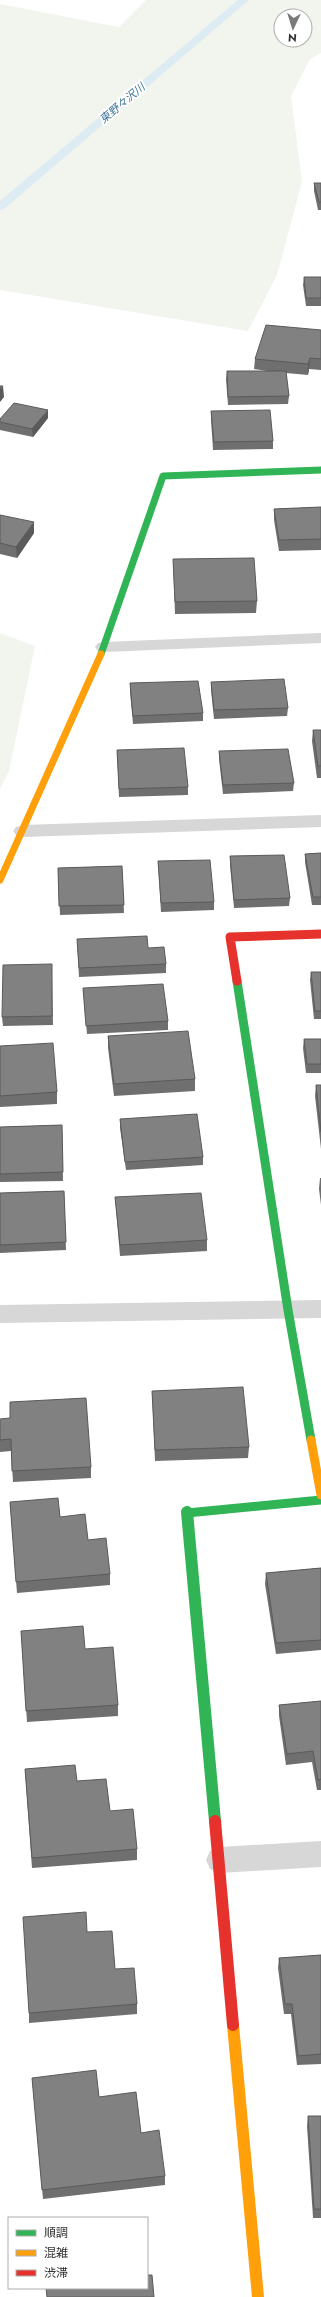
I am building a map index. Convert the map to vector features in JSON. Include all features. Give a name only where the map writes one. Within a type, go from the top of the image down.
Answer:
[{"type":"street","points":[[0,880],[104,647],[163,476],[321,470]]},
{"type":"street","points":[[104,647],[321,638]]},
{"type":"street","points":[[23,831],[321,821]]},
{"type":"street","points":[[321,934],[230,937],[288,1310],[321,1495]]},
{"type":"street","points":[[0,1314],[321,1309]]},
{"type":"street","points":[[258,2297],[220,1860],[187,1512],[321,1500]]},
{"type":"street","points":[[220,1860],[321,1854]]},
{"type":"shaded area","points":[[146,0],[321,0],[321,53],[310,59],[291,96],[302,182],[277,275],[248,331],[0,290],[0,4],[119,27]]},
{"type":"shaded area","points":[[0,633],[35,646],[9,771],[0,789]]},
{"type":"building","points":[[314,183],[321,183],[321,202],[319,202]]},
{"type":"building","points":[[304,277],[321,277],[321,298],[306,298]]},
{"type":"building","points":[[266,325],[321,330],[321,359],[310,358],[308,364],[255,359]]},
{"type":"building","points":[[227,371],[286,371],[289,396],[228,397]]},
{"type":"building","points":[[14,403],[48,410],[32,429],[0,422],[0,419]]},
{"type":"building","points":[[270,410],[273,441],[214,442],[211,411]]},
{"type":"building","points":[[321,507],[321,539],[279,540],[274,509]]},
{"type":"building","points":[[0,515],[34,522],[16,547],[0,543]]},
{"type":"building","points":[[254,558],[257,601],[175,602],[173,559]]},
{"type":"building","points":[[284,679],[288,708],[214,710],[211,682]]},
{"type":"building","points":[[198,681],[203,713],[133,716],[130,683]]},
{"type":"building","points":[[313,730],[321,730],[321,766],[318,766]]},
{"type":"building","points":[[184,748],[188,787],[119,789],[117,750]]},
{"type":"building","points":[[288,749],[294,783],[223,785],[219,751]]},
{"type":"building","points":[[321,853],[321,897],[313,897],[305,854]]},
{"type":"building","points":[[284,855],[290,898],[234,900],[230,856]]},
{"type":"building","points":[[210,860],[214,902],[161,903],[158,861]]},
{"type":"building","points":[[122,866],[124,905],[59,906],[58,868]]},
{"type":"building","points":[[147,936],[148,948],[164,947],[166,964],[79,968],[77,939]]},
{"type":"building","points":[[52,964],[52,1016],[2,1017],[3,965]]},
{"type":"building","points":[[311,972],[321,972],[321,1011],[315,1011]]},
{"type":"building","points":[[163,984],[168,1021],[86,1026],[83,988]]},
{"type":"building","points":[[188,1031],[195,1079],[114,1084],[108,1036]]},
{"type":"building","points":[[304,1039],[321,1039],[321,1064],[307,1064]]},
{"type":"building","points":[[53,1043],[57,1092],[0,1096],[0,1046]]},
{"type":"building","points":[[316,1085],[321,1085],[321,1132]]},
{"type":"building","points":[[197,1114],[203,1157],[125,1162],[120,1119]]},
{"type":"building","points":[[62,1125],[63,1172],[0,1174],[0,1127]]},
{"type":"building","points":[[64,1191],[66,1242],[0,1245],[0,1193]]},
{"type":"building","points":[[201,1193],[207,1240],[120,1245],[115,1197]]},
{"type":"building","points":[[243,1387],[249,1447],[155,1450],[152,1391]]},
{"type":"building","points":[[86,1398],[91,1467],[12,1471],[11,1439],[0,1440],[0,1419],[10,1418],[10,1402]]},
{"type":"building","points":[[58,1498],[60,1517],[85,1514],[88,1540],[106,1538],[110,1574],[16,1582],[10,1502]]},
{"type":"building","points":[[321,1568],[321,1640],[276,1643],[266,1573]]},
{"type":"building","points":[[83,1626],[85,1649],[113,1647],[118,1705],[26,1711],[21,1631]]},
{"type":"building","points":[[321,1701],[321,1779],[318,1780],[313,1751],[287,1754],[279,1705]]},
{"type":"building","points":[[75,1765],[77,1781],[106,1779],[110,1811],[133,1809],[137,1849],[32,1858],[25,1769]]},
{"type":"building","points":[[86,1912],[87,1932],[112,1931],[115,1969],[134,1968],[137,2004],[29,2013],[23,1917]]},
{"type":"building","points":[[321,1955],[321,2054],[298,2056],[292,2004],[285,2004],[279,1958]]},
{"type":"building","points":[[96,2070],[99,2097],[136,2092],[141,2133],[159,2130],[165,2176],[42,2190],[32,2078]]},
{"type":"building","points":[[308,2116],[321,2116],[321,2209],[314,2209]]},
{"type":"building","points":[[148,2275],[152,2275],[154,2297],[47,2297],[46,2289],[148,2289]]},
{"type":"waterway","name":"東野々沢川","points":[[0,207],[244,0]]},
{"type":"traffic: fast","points":[[101,654],[163,476],[321,470]]},
{"type":"traffic: fast","points":[[237,981],[288,1310],[311,1440]]},
{"type":"traffic: fast","points":[[215,1821],[187,1512],[321,1500]]},
{"type":"traffic: slow","points":[[0,880],[101,654]]},
{"type":"traffic: slow","points":[[311,1440],[321,1495]]},
{"type":"traffic: slow","points":[[233,2025],[258,2297]]},
{"type":"traffic: jam","points":[[237,981],[230,937],[321,934]]},
{"type":"traffic: jam","points":[[215,1821],[233,2025]]}]
